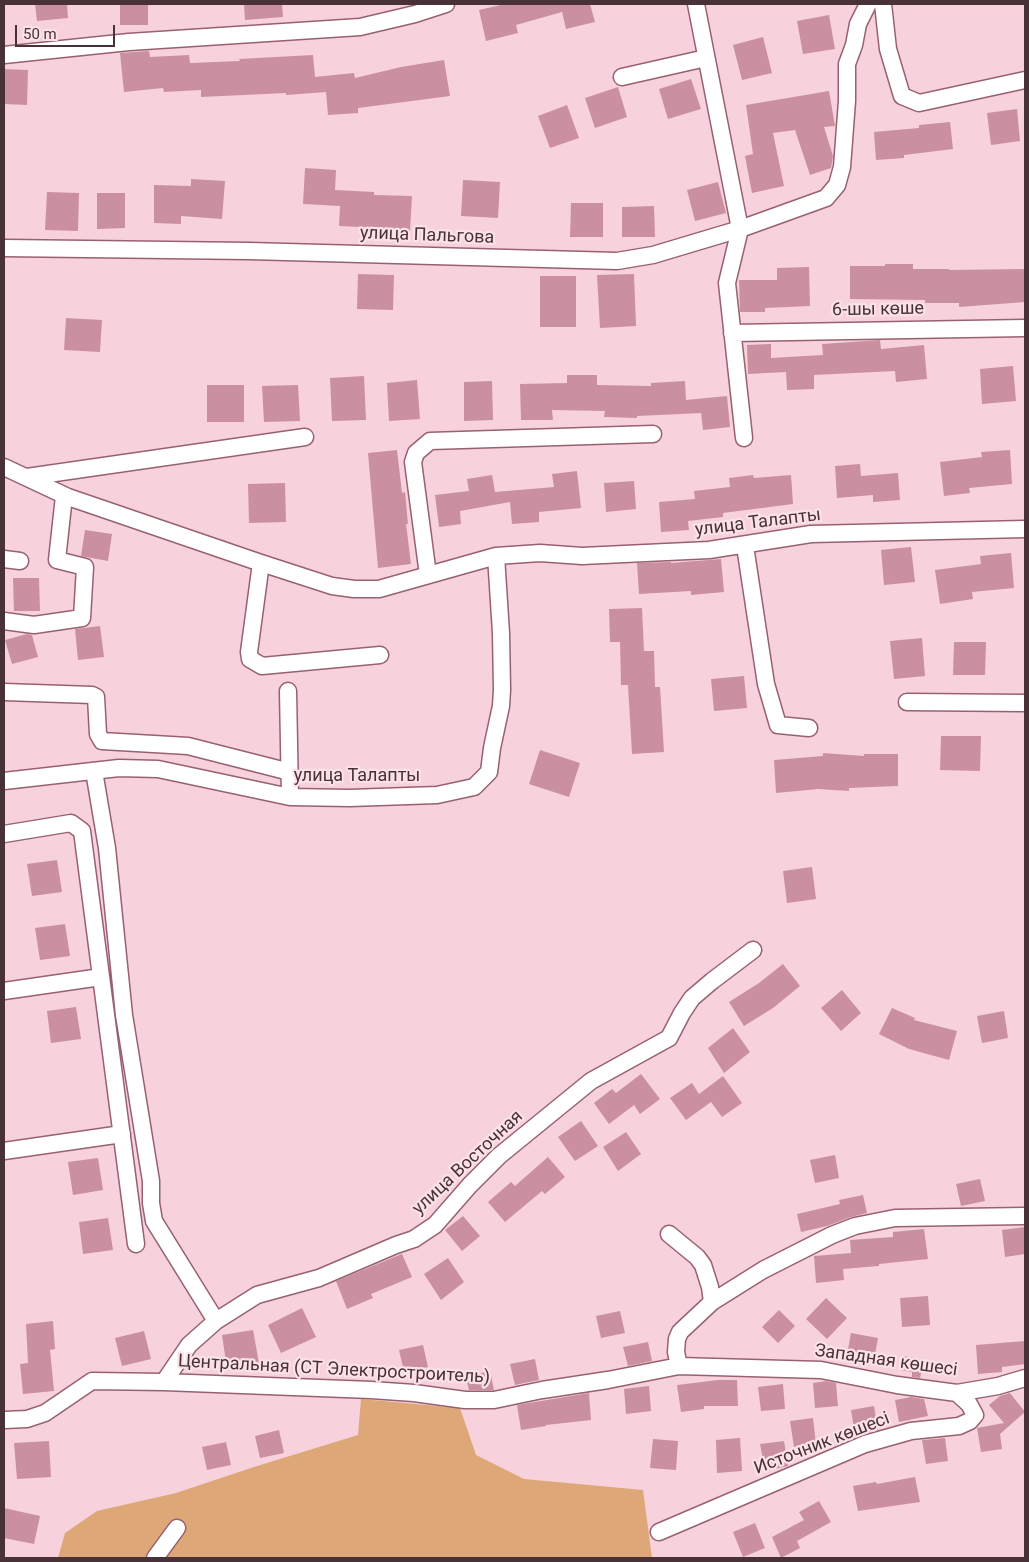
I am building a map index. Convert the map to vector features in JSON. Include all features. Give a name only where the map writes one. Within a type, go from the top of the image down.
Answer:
[{"type":"street","points":[[4,55],[129,42],[360,27],[415,14],[446,4]]},
{"type":"street","points":[[696,4],[740,230],[728,283],[744,438]]},
{"type":"street","name":"улица Пальгова","points":[[4,248],[249,251],[618,261],[653,256],[740,230],[826,198],[837,185],[842,167],[847,101],[847,64],[854,45],[858,24],[868,4]]},
{"type":"street","points":[[883,4],[888,49],[902,96],[919,103],[1025,80]]},
{"type":"street","points":[[622,77],[706,58]]},
{"type":"street","name":"6-шы көше","points":[[732,333],[1025,328]]},
{"type":"street","points":[[428,575],[413,462],[416,453],[430,441],[653,434]]},
{"type":"street","points":[[27,477],[305,437]]},
{"type":"street","name":"улица Талапты","points":[[4,467],[64,496],[261,563],[343,588],[378,589],[496,556],[540,553],[582,556],[709,550],[745,546],[778,538],[811,534],[1025,529]]},
{"type":"street","points":[[4,620],[34,625],[82,618],[85,567],[57,560],[64,496]]},
{"type":"street","points":[[745,546],[766,684],[778,724],[809,728]]},
{"type":"street","name":"улица Талапты","points":[[4,781],[119,768],[158,768],[290,797],[350,798],[437,795],[474,787],[489,772],[502,690],[502,633],[496,556]]},
{"type":"street","points":[[4,559],[20,561]]},
{"type":"street","points":[[261,563],[250,659],[262,666],[380,655]]},
{"type":"street","points":[[288,691],[290,797]]},
{"type":"street","points":[[4,692],[92,694],[96,697],[98,734],[102,741],[188,746],[290,772]]},
{"type":"street","points":[[907,702],[1025,703]]},
{"type":"street","points":[[94,771],[107,848],[124,1015],[151,1181],[151,1203],[154,1221],[216,1321]]},
{"type":"street","points":[[4,834],[71,823],[82,831],[136,1244]]},
{"type":"street","name":"улица Восточная","points":[[164,1382],[189,1345],[216,1321],[257,1295],[319,1278],[378,1252],[414,1239],[435,1226],[470,1185],[500,1156],[591,1081],[669,1038],[692,998],[712,980],[753,950]]},
{"type":"street","points":[[4,992],[102,977]]},
{"type":"street","points":[[4,1151],[122,1134]]},
{"type":"street","points":[[680,1366],[676,1352],[680,1332],[712,1302],[763,1270],[832,1235],[855,1226],[895,1218],[1025,1216]]},
{"type":"street","points":[[669,1234],[697,1257],[703,1265],[710,1287],[712,1302]]},
{"type":"street","name":"Центральная (СТ Электростроитель)","points":[[4,1420],[27,1419],[45,1413],[92,1381],[371,1390],[414,1393],[465,1400],[494,1400],[680,1366]]},
{"type":"street","name":"Западная көшесі","points":[[680,1366],[821,1370],[897,1385],[957,1393],[998,1386],[1025,1378]]},
{"type":"street","name":"Источник көшесі","points":[[659,1532],[865,1444],[911,1431],[959,1426],[970,1421],[975,1415],[969,1404],[957,1393]]},
{"type":"street","points":[[155,1558],[177,1528]]},
{"type":"shaded area","points":[[361,1399],[460,1408],[476,1455],[524,1479],[643,1490],[652,1558],[58,1558],[65,1533],[97,1511],[176,1493],[358,1435]]},
{"type":"building","points":[[35,4],[67,4],[68,18],[37,21]]},
{"type":"building","points":[[120,4],[148,4],[148,25],[120,25]]},
{"type":"building","points":[[244,4],[282,4],[283,17],[245,20]]},
{"type":"building","points":[[505,4],[590,4],[595,22],[566,29],[562,12],[516,25],[518,33],[486,41],[479,10]]},
{"type":"building","points":[[829,15],[835,49],[803,54],[797,21]]},
{"type":"building","points":[[763,37],[772,73],[742,80],[733,45]]},
{"type":"building","points":[[149,51],[150,57],[189,55],[190,63],[313,55],[315,77],[354,73],[355,78],[401,67],[444,60],[450,96],[358,108],[358,113],[328,115],[326,92],[201,97],[201,90],[164,92],[163,88],[124,92],[120,53]]},
{"type":"building","points":[[4,69],[28,70],[27,105],[4,104]]},
{"type":"building","points":[[691,79],[701,109],[668,119],[659,89]]},
{"type":"building","points":[[618,87],[627,117],[595,128],[585,98]]},
{"type":"building","points":[[829,91],[835,126],[824,127],[833,156],[831,168],[810,175],[795,130],[773,133],[784,186],[752,193],[745,156],[753,154],[746,105]]},
{"type":"building","points":[[567,105],[579,138],[550,148],[538,116]]},
{"type":"building","points":[[1017,109],[1020,141],[991,145],[987,113]]},
{"type":"building","points":[[950,122],[953,149],[904,155],[904,158],[876,160],[874,132],[919,128],[919,125]]},
{"type":"building","points":[[305,168],[336,170],[335,190],[374,192],[374,195],[412,196],[410,232],[380,231],[380,228],[339,226],[340,206],[303,204]]},
{"type":"building","points":[[191,179],[225,181],[222,219],[181,216],[181,224],[154,223],[154,185],[191,186]]},
{"type":"building","points":[[463,180],[500,182],[498,218],[461,216]]},
{"type":"building","points":[[718,182],[726,213],[695,221],[687,190]]},
{"type":"building","points":[[47,192],[79,193],[78,231],[45,230]]},
{"type":"building","points":[[97,193],[125,193],[125,228],[97,229]]},
{"type":"building","points":[[571,203],[603,203],[603,237],[570,237]]},
{"type":"building","points":[[654,206],[655,237],[622,237],[622,207]]},
{"type":"building","points":[[885,264],[913,264],[913,269],[1025,269],[1025,302],[959,307],[959,303],[925,303],[925,300],[850,299],[850,266],[885,266]]},
{"type":"building","points":[[809,267],[810,306],[765,308],[765,312],[740,312],[739,280],[777,280],[777,268]]},
{"type":"building","points":[[358,274],[394,275],[393,310],[357,309]]},
{"type":"building","points":[[634,274],[636,326],[600,328],[597,275]]},
{"type":"building","points":[[540,276],[576,276],[576,327],[540,327]]},
{"type":"building","points":[[66,318],[102,320],[100,352],[64,350]]},
{"type":"building","points":[[880,340],[881,349],[924,345],[927,379],[896,382],[895,371],[814,375],[814,389],[787,390],[786,372],[748,374],[747,345],[771,344],[771,358],[823,355],[822,344]]},
{"type":"building","points":[[1013,366],[1016,401],[982,404],[980,369]]},
{"type":"building","points":[[567,375],[597,375],[597,385],[651,386],[651,383],[685,381],[686,400],[727,396],[730,427],[703,430],[701,413],[637,416],[637,418],[604,417],[605,411],[552,410],[553,420],[521,420],[520,384],[567,383]]},
{"type":"building","points":[[364,376],[366,420],[332,421],[330,378]]},
{"type":"building","points":[[417,380],[420,419],[389,421],[387,383]]},
{"type":"building","points":[[492,381],[493,420],[464,421],[464,382]]},
{"type":"building","points":[[207,385],[244,385],[244,422],[207,422]]},
{"type":"building","points":[[298,385],[300,421],[264,422],[262,386]]},
{"type":"building","points":[[397,450],[402,493],[405,492],[408,524],[406,524],[411,564],[378,568],[368,453]]},
{"type":"building","points":[[1010,450],[1012,484],[969,488],[970,493],[944,496],[940,462],[982,457],[981,452]]},
{"type":"building","points":[[860,464],[861,476],[898,473],[900,500],[873,502],[873,495],[837,498],[835,466]]},
{"type":"building","points":[[577,471],[581,508],[539,512],[539,522],[512,524],[510,502],[460,511],[461,524],[439,527],[435,495],[469,491],[467,479],[492,475],[495,492],[554,487],[552,474]]},
{"type":"building","points":[[753,475],[754,478],[791,475],[793,504],[723,513],[723,517],[688,521],[689,530],[661,532],[659,502],[695,499],[694,491],[730,487],[729,478]]},
{"type":"building","points":[[634,481],[636,509],[606,512],[604,483]]},
{"type":"building","points":[[285,483],[286,522],[249,523],[248,484]]},
{"type":"building","points":[[85,530],[112,534],[108,561],[81,556]]},
{"type":"building","points":[[911,547],[915,582],[884,585],[881,550]]},
{"type":"building","points":[[1011,553],[1014,588],[972,592],[973,599],[940,604],[935,570],[981,564],[980,556]]},
{"type":"building","points":[[721,559],[724,592],[691,595],[691,591],[639,594],[637,563],[671,563]]},
{"type":"building","points":[[13,578],[39,578],[40,611],[14,611]]},
{"type":"building","points":[[642,608],[644,651],[654,651],[655,687],[660,687],[664,752],[632,754],[628,685],[621,685],[620,642],[610,642],[609,609]]},
{"type":"building","points":[[100,626],[104,657],[78,660],[75,629]]},
{"type":"building","points":[[27,634],[32,635],[38,657],[12,664],[5,640]]},
{"type":"building","points":[[922,638],[925,676],[894,679],[890,641]]},
{"type":"building","points":[[954,642],[986,642],[985,675],[953,675]]},
{"type":"building","points":[[744,676],[747,708],[714,711],[711,679]]},
{"type":"building","points":[[941,736],[981,736],[980,771],[940,770]]},
{"type":"building","points":[[540,750],[580,763],[569,797],[529,784]]},
{"type":"building","points":[[823,753],[864,756],[864,754],[898,754],[898,786],[849,788],[849,791],[818,789],[776,793],[774,760],[823,756]]},
{"type":"building","points":[[57,860],[62,892],[32,896],[27,864]]},
{"type":"building","points":[[812,867],[816,899],[787,903],[783,871]]},
{"type":"building","points":[[65,924],[70,956],[40,960],[35,928]]},
{"type":"building","points":[[783,964],[800,986],[773,1008],[744,1026],[729,1002],[759,983]]},
{"type":"building","points":[[842,990],[861,1013],[841,1031],[821,1008]]},
{"type":"building","points":[[76,1007],[81,1039],[51,1043],[47,1011]]},
{"type":"building","points":[[892,1008],[915,1018],[914,1020],[957,1031],[949,1060],[909,1049],[879,1034]]},
{"type":"building","points":[[1004,1011],[1008,1038],[982,1043],[977,1016]]},
{"type":"building","points":[[733,1028],[750,1052],[724,1073],[708,1048]]},
{"type":"building","points":[[641,1074],[660,1099],[640,1114],[634,1105],[609,1124],[594,1103],[612,1089],[616,1093]]},
{"type":"building","points":[[723,1076],[742,1103],[722,1117],[711,1102],[686,1120],[670,1098],[692,1083],[699,1094]]},
{"type":"building","points":[[581,1121],[598,1146],[575,1161],[558,1137]]},
{"type":"building","points":[[626,1132],[641,1154],[618,1171],[603,1147]]},
{"type":"building","points":[[835,1155],[839,1178],[815,1183],[810,1160]]},
{"type":"building","points":[[548,1157],[565,1177],[545,1194],[542,1191],[505,1222],[488,1202],[511,1182],[515,1186]]},
{"type":"building","points":[[98,1158],[103,1190],[73,1195],[68,1162]]},
{"type":"building","points":[[980,1179],[985,1201],[961,1206],[956,1184]]},
{"type":"building","points":[[863,1195],[867,1213],[801,1232],[797,1214],[840,1204],[839,1200]]},
{"type":"building","points":[[463,1216],[480,1236],[462,1251],[445,1230]]},
{"type":"building","points":[[108,1218],[113,1250],[83,1254],[79,1222]]},
{"type":"building","points":[[1025,1227],[1025,1254],[1005,1257],[1002,1230]]},
{"type":"building","points":[[924,1229],[928,1259],[843,1269],[844,1280],[816,1283],[814,1256],[851,1253],[850,1240],[893,1237],[893,1232]]},
{"type":"building","points":[[402,1254],[412,1277],[371,1294],[373,1298],[347,1309],[336,1281]]},
{"type":"building","points":[[448,1258],[464,1282],[441,1300],[424,1274]]},
{"type":"building","points":[[928,1296],[930,1325],[902,1327],[900,1298]]},
{"type":"building","points":[[826,1298],[847,1318],[827,1339],[806,1319]]},
{"type":"building","points":[[302,1308],[316,1337],[281,1353],[268,1325]]},
{"type":"building","points":[[779,1310],[795,1326],[778,1343],[762,1327]]},
{"type":"building","points":[[620,1311],[625,1333],[601,1338],[596,1316]]},
{"type":"building","points":[[53,1321],[55,1349],[50,1350],[54,1391],[23,1394],[20,1364],[28,1363],[26,1324]]},
{"type":"building","points":[[253,1330],[259,1363],[227,1369],[222,1335]]},
{"type":"building","points":[[144,1331],[151,1359],[122,1366],[115,1338]]},
{"type":"building","points":[[851,1333],[878,1338],[873,1365],[846,1360]]},
{"type":"building","points":[[1025,1341],[1025,1364],[1002,1367],[1002,1372],[978,1374],[976,1345]]},
{"type":"building","points":[[648,1342],[652,1361],[628,1366],[623,1347]]},
{"type":"building","points":[[423,1345],[428,1367],[404,1372],[399,1350]]},
{"type":"building","points":[[904,1356],[924,1360],[920,1378],[912,1377],[912,1372],[901,1370]]},
{"type":"building","points":[[535,1359],[539,1380],[515,1385],[510,1364]]},
{"type":"building","points":[[490,1371],[494,1390],[469,1390],[466,1377]]},
{"type":"building","points":[[718,1380],[737,1380],[738,1406],[704,1406],[704,1409],[681,1412],[677,1385]]},
{"type":"building","points":[[826,1381],[836,1383],[838,1406],[815,1408],[813,1383]]},
{"type":"building","points":[[783,1384],[785,1409],[761,1411],[758,1387]]},
{"type":"building","points":[[649,1386],[651,1411],[626,1414],[624,1389]]},
{"type":"building","points":[[589,1393],[591,1420],[521,1430],[517,1405]]},
{"type":"building","points":[[1010,1393],[1025,1412],[1000,1434],[1002,1449],[981,1452],[977,1428],[1004,1423],[989,1405],[1000,1396]]},
{"type":"building","points":[[911,1397],[924,1399],[928,1416],[899,1422],[895,1400]]},
{"type":"building","points":[[874,1406],[878,1430],[855,1435],[851,1410]]},
{"type":"building","points":[[813,1418],[816,1444],[794,1447],[790,1421]]},
{"type":"building","points":[[279,1430],[284,1453],[260,1458],[255,1436]]},
{"type":"building","points":[[740,1438],[742,1471],[717,1473],[716,1440]]},
{"type":"building","points":[[945,1438],[948,1461],[926,1464],[922,1440]]},
{"type":"building","points":[[653,1439],[678,1441],[676,1470],[650,1468]]},
{"type":"building","points":[[49,1441],[51,1477],[17,1479],[14,1443]]},
{"type":"building","points":[[784,1441],[788,1466],[765,1471],[760,1444]]},
{"type":"building","points":[[226,1442],[231,1465],[207,1470],[202,1447]]},
{"type":"building","points":[[915,1477],[920,1502],[858,1511],[853,1486]]},
{"type":"building","points":[[819,1501],[831,1522],[797,1541],[800,1548],[781,1558],[772,1537],[804,1520],[799,1512]]},
{"type":"building","points":[[4,1508],[40,1516],[34,1544],[4,1538]]},
{"type":"building","points":[[755,1523],[765,1548],[743,1557],[733,1532]]}]
